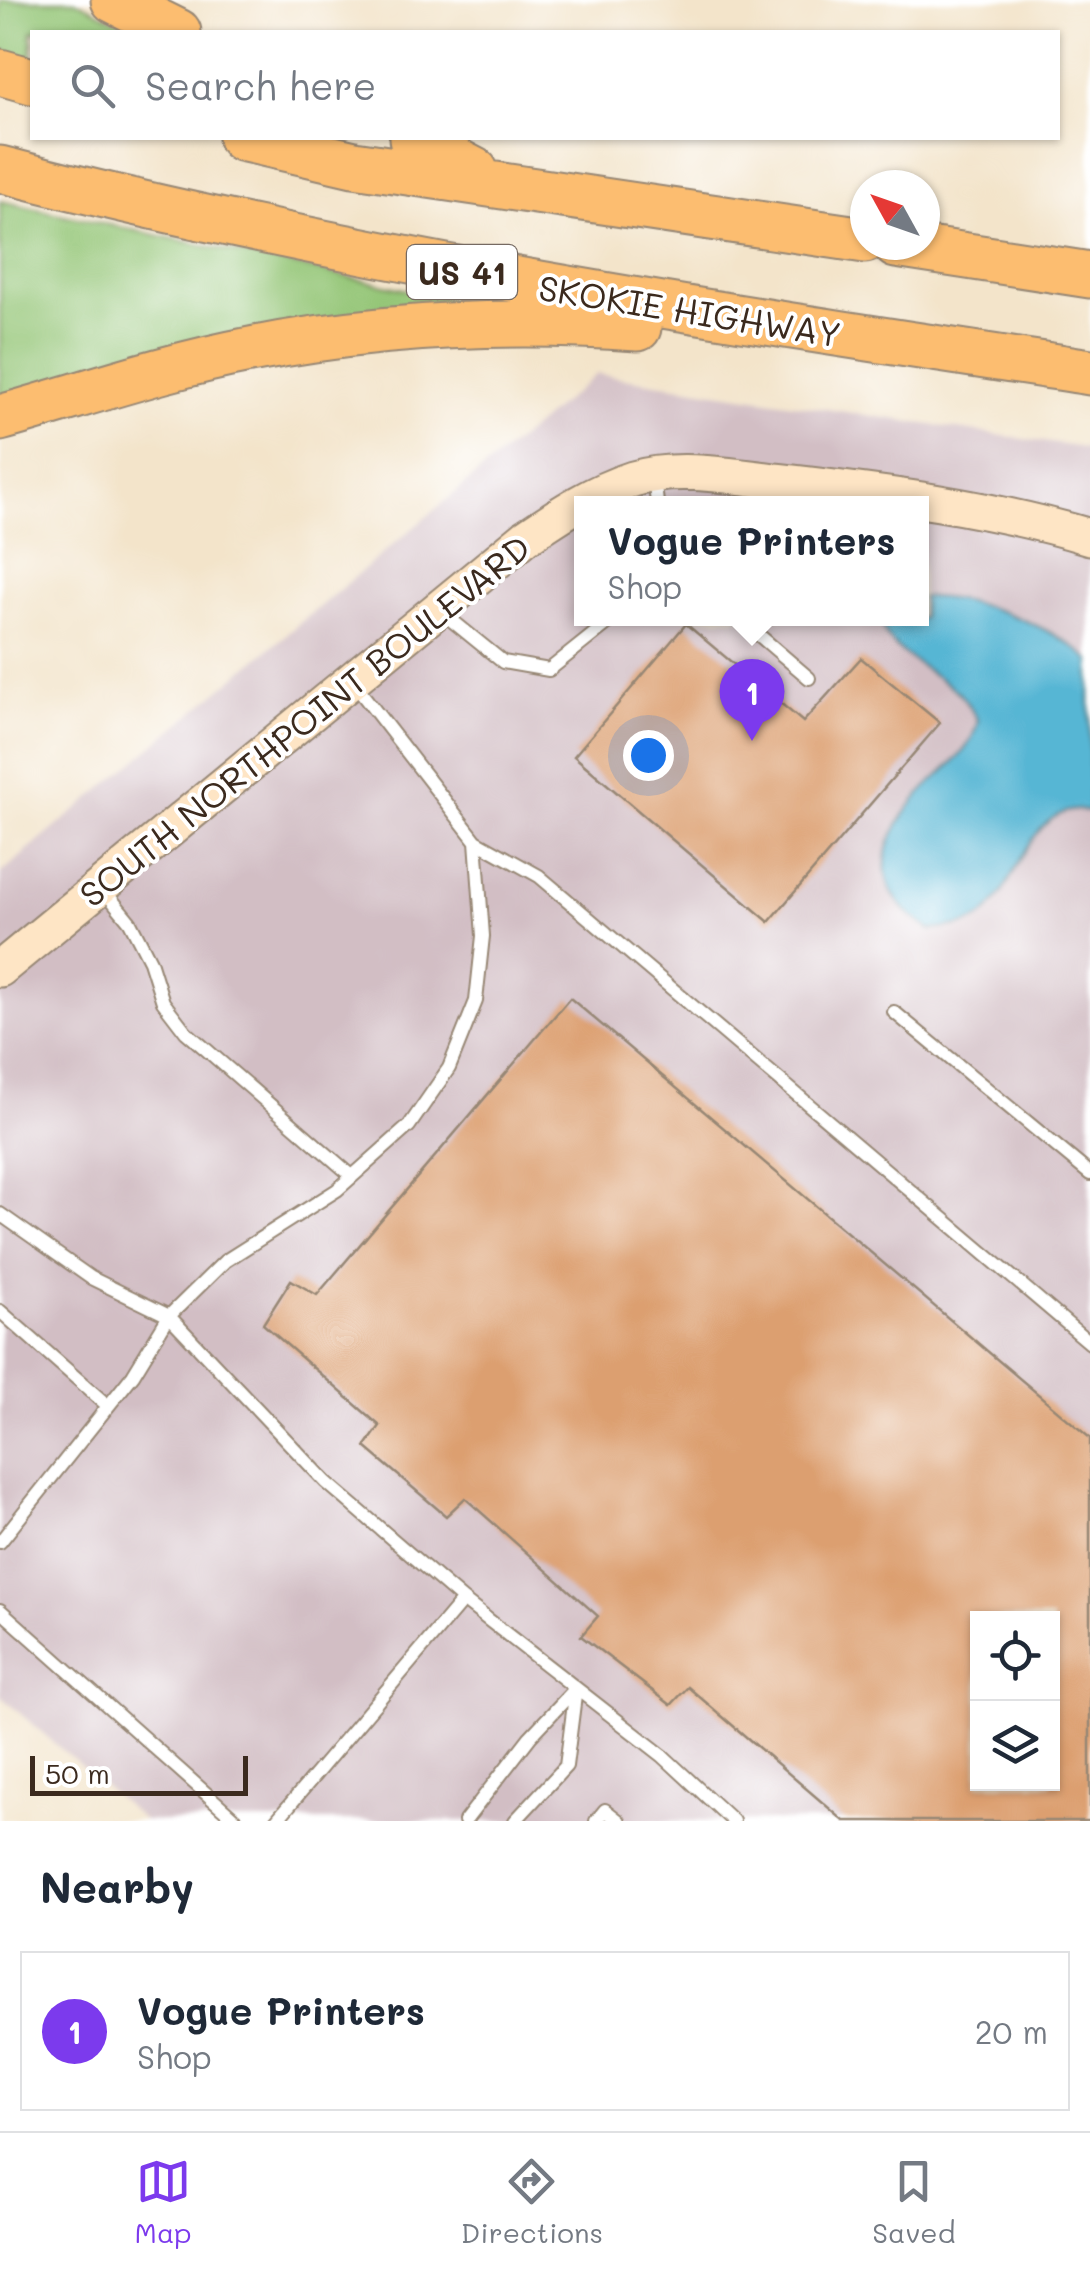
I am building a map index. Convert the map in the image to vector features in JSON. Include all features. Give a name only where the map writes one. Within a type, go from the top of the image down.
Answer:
[{"type":"highway","points":[[114,0],[174,30]]},
{"type":"highway","points":[[0,72],[30,80]]},
{"type":"highway","points":[[250,140],[354,164],[850,238]]},
{"type":"highway","points":[[416,140],[504,185]]},
{"type":"highway","name":"SKOKIE HIGHWAY","points":[[0,169],[248,228],[462,272],[1090,372]]},
{"type":"highway","points":[[940,252],[1090,274]]},
{"type":"highway","points":[[0,418],[249,350],[363,333],[464,324],[566,323],[929,348]]},
{"type":"street","name":"SOUTH NORTHPOINT BOULEVARD","points":[[591,496],[636,478],[655,490],[700,473],[903,496]]},
{"type":"street","name":"SOUTH NORTHPOINT BOULEVARD","points":[[929,501],[1090,537]]},
{"type":"street","name":"SOUTH NORTHPOINT BOULEVARD","points":[[0,968],[526,537],[574,506]]},
{"type":"lane","points":[[437,609],[503,662],[550,670],[604,626]]},
{"type":"lane","points":[[748,626],[809,678]]},
{"type":"lane","points":[[350,679],[476,841],[539,876],[1090,1343]]},
{"type":"lane","points":[[0,1542],[133,1375],[169,1316],[225,1261],[337,1190],[409,1126],[449,1068],[476,1000],[483,936],[476,841]]},
{"type":"lane","points":[[102,886],[130,922],[150,961],[164,1002],[186,1032],[352,1176]]},
{"type":"lane","points":[[894,1012],[1090,1174]]},
{"type":"lane","points":[[0,1214],[91,1278],[169,1316],[326,1482],[463,1600],[663,1756],[733,1821]]},
{"type":"lane","points":[[0,1312],[108,1406]]},
{"type":"lane","points":[[276,1821],[463,1600]]},
{"type":"lane","points":[[0,1610],[238,1821]]},
{"type":"lane","points":[[465,1821],[530,1737],[576,1688]]},
{"type":"lane","points":[[515,1821],[566,1766],[576,1688]]},
{"type":"lane","points":[[596,1821],[605,1810],[619,1821]]},
{"type":"shaded area","points":[[597,374],[1090,449],[1090,1821],[144,1821],[0,1696],[0,874]]},
{"type":"green space","points":[[0,0],[75,0],[135,30],[30,30],[30,58],[0,50]]},
{"type":"green space","points":[[0,201],[504,311],[0,405]]},
{"type":"water","points":[[929,597],[942,598],[988,607],[1034,624],[1090,660],[1090,811],[1070,811],[1053,818],[1028,847],[996,901],[979,919],[966,924],[931,930],[912,916],[889,886],[887,853],[902,818],[961,754],[978,720],[960,694],[900,650],[883,626],[929,626]]},
{"type":"building","points":[[684,626],[803,722],[861,658],[940,723],[769,922],[574,756]]},
{"type":"building","points":[[570,998],[1090,1438],[1090,1821],[844,1821],[688,1687],[671,1705],[581,1636],[598,1616],[465,1498],[446,1516],[365,1447],[380,1426],[263,1324],[291,1280],[317,1295]]},
{"type":"place","name":"Vogue Printers","points":[[752,741]]}]
